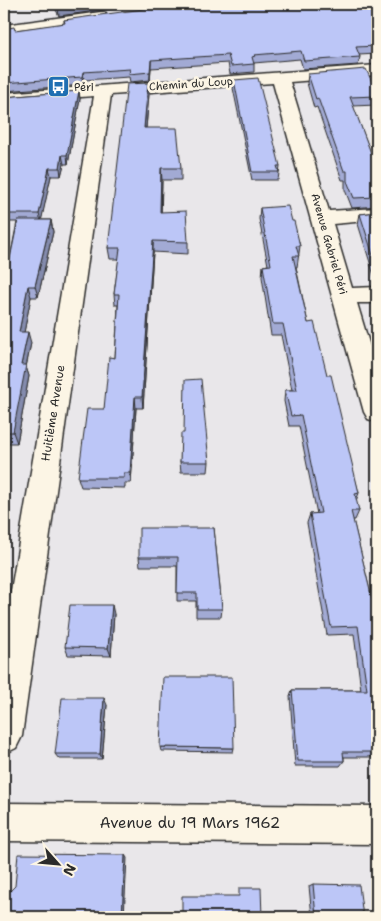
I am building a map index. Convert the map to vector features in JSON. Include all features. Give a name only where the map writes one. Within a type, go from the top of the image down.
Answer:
[{"type":"street","points":[[4,30],[116,14]]},
{"type":"street","name":"Chemin du Loup","points":[[4,98],[377,70]]},
{"type":"street","name":"Avenue Gabriel Péri","points":[[280,77],[377,412]]},
{"type":"street","name":"Huitième Avenue","points":[[4,736],[103,91]]},
{"type":"street","points":[[322,218],[377,214]]},
{"type":"street","points":[[344,296],[377,295]]},
{"type":"street","name":"Avenue du 19 Mars 1962","points":[[4,822],[377,825]]},
{"type":"building","points":[[5,4],[9,14],[4,15]]},
{"type":"building","points":[[56,4],[90,4],[58,8]]},
{"type":"building","points":[[179,4],[377,4],[377,46],[356,47],[360,57],[304,61],[301,51],[254,55],[252,57],[254,64],[231,66],[228,55],[151,60],[150,72],[129,74],[130,69],[83,72],[82,77],[4,83],[4,29],[14,27],[15,30],[65,23],[64,20]]},
{"type":"building","points":[[366,69],[377,96],[350,97],[377,169],[377,197],[354,198],[347,181],[347,171],[344,171],[308,74]]},
{"type":"building","points":[[258,78],[280,166],[277,166],[279,172],[252,172],[234,80]]},
{"type":"building","points":[[148,83],[144,128],[177,128],[181,168],[161,168],[160,212],[186,211],[188,242],[153,241],[142,397],[135,397],[130,473],[124,473],[124,478],[78,478],[87,409],[104,409],[109,357],[115,358],[119,294],[114,294],[120,248],[108,248],[127,84]]},
{"type":"building","points":[[79,91],[67,155],[62,155],[60,168],[49,168],[39,214],[4,214],[4,97]]},
{"type":"building","points":[[288,206],[300,246],[296,246],[299,256],[293,256],[308,323],[314,322],[327,375],[331,375],[359,493],[355,494],[359,511],[351,511],[372,599],[377,599],[377,752],[343,752],[344,761],[298,761],[292,690],[367,690],[358,626],[331,627],[310,514],[321,513],[301,415],[291,416],[285,390],[297,390],[283,324],[273,324],[263,266],[271,265],[260,208]]},
{"type":"building","points":[[377,212],[377,268],[360,214]]},
{"type":"building","points":[[18,220],[51,220],[35,286],[28,286],[19,332],[28,332],[21,365],[26,365],[13,432],[4,432],[4,273],[7,273]]},
{"type":"building","points":[[201,379],[209,462],[180,462],[181,433],[184,433],[185,380]]},
{"type":"building","points":[[139,528],[214,528],[222,609],[197,609],[197,593],[177,593],[178,557],[139,557]]},
{"type":"building","points":[[70,605],[112,605],[108,648],[65,647]]},
{"type":"building","points":[[163,677],[232,677],[234,748],[160,747]]},
{"type":"building","points":[[62,698],[104,698],[100,754],[55,754]]},
{"type":"building","points":[[18,854],[125,855],[122,917],[4,917],[4,897],[15,886]]},
{"type":"building","points":[[313,884],[359,885],[363,917],[316,917]]},
{"type":"building","points":[[239,888],[261,888],[262,917],[182,917],[182,896],[239,896]]},
{"type":"place","name":"Péri","points":[[58,87]]}]
